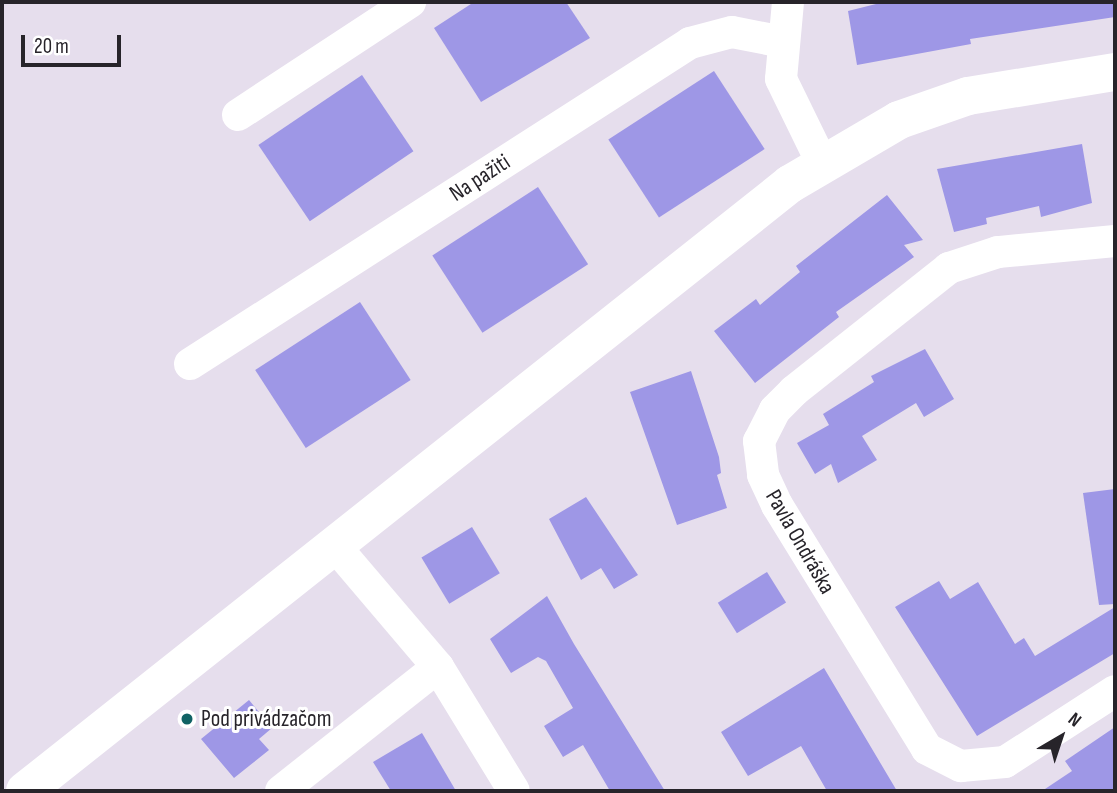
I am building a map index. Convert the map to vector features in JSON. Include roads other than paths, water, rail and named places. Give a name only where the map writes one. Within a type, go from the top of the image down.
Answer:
[{"type":"street","points":[[238,115],[410,2]]},
{"type":"street","points":[[788,2],[783,42],[785,94],[822,163]]},
{"type":"street","name":"Na pažiti","points":[[190,364],[690,43],[732,32],[783,42]]},
{"type":"street","points":[[25,791],[713,242],[822,163],[899,120],[968,96],[1115,72]]},
{"type":"street","name":"Pavla Ondráška","points":[[1115,241],[998,252],[949,268],[794,391],[775,410],[759,441],[763,475],[777,505],[927,749],[961,766],[1005,762],[1115,691]]},
{"type":"street","points":[[335,546],[438,667],[514,791]]},
{"type":"street","points":[[281,791],[438,667]]},
{"type":"place","name":"Pod privádzačom","points":[[187,719]]}]
